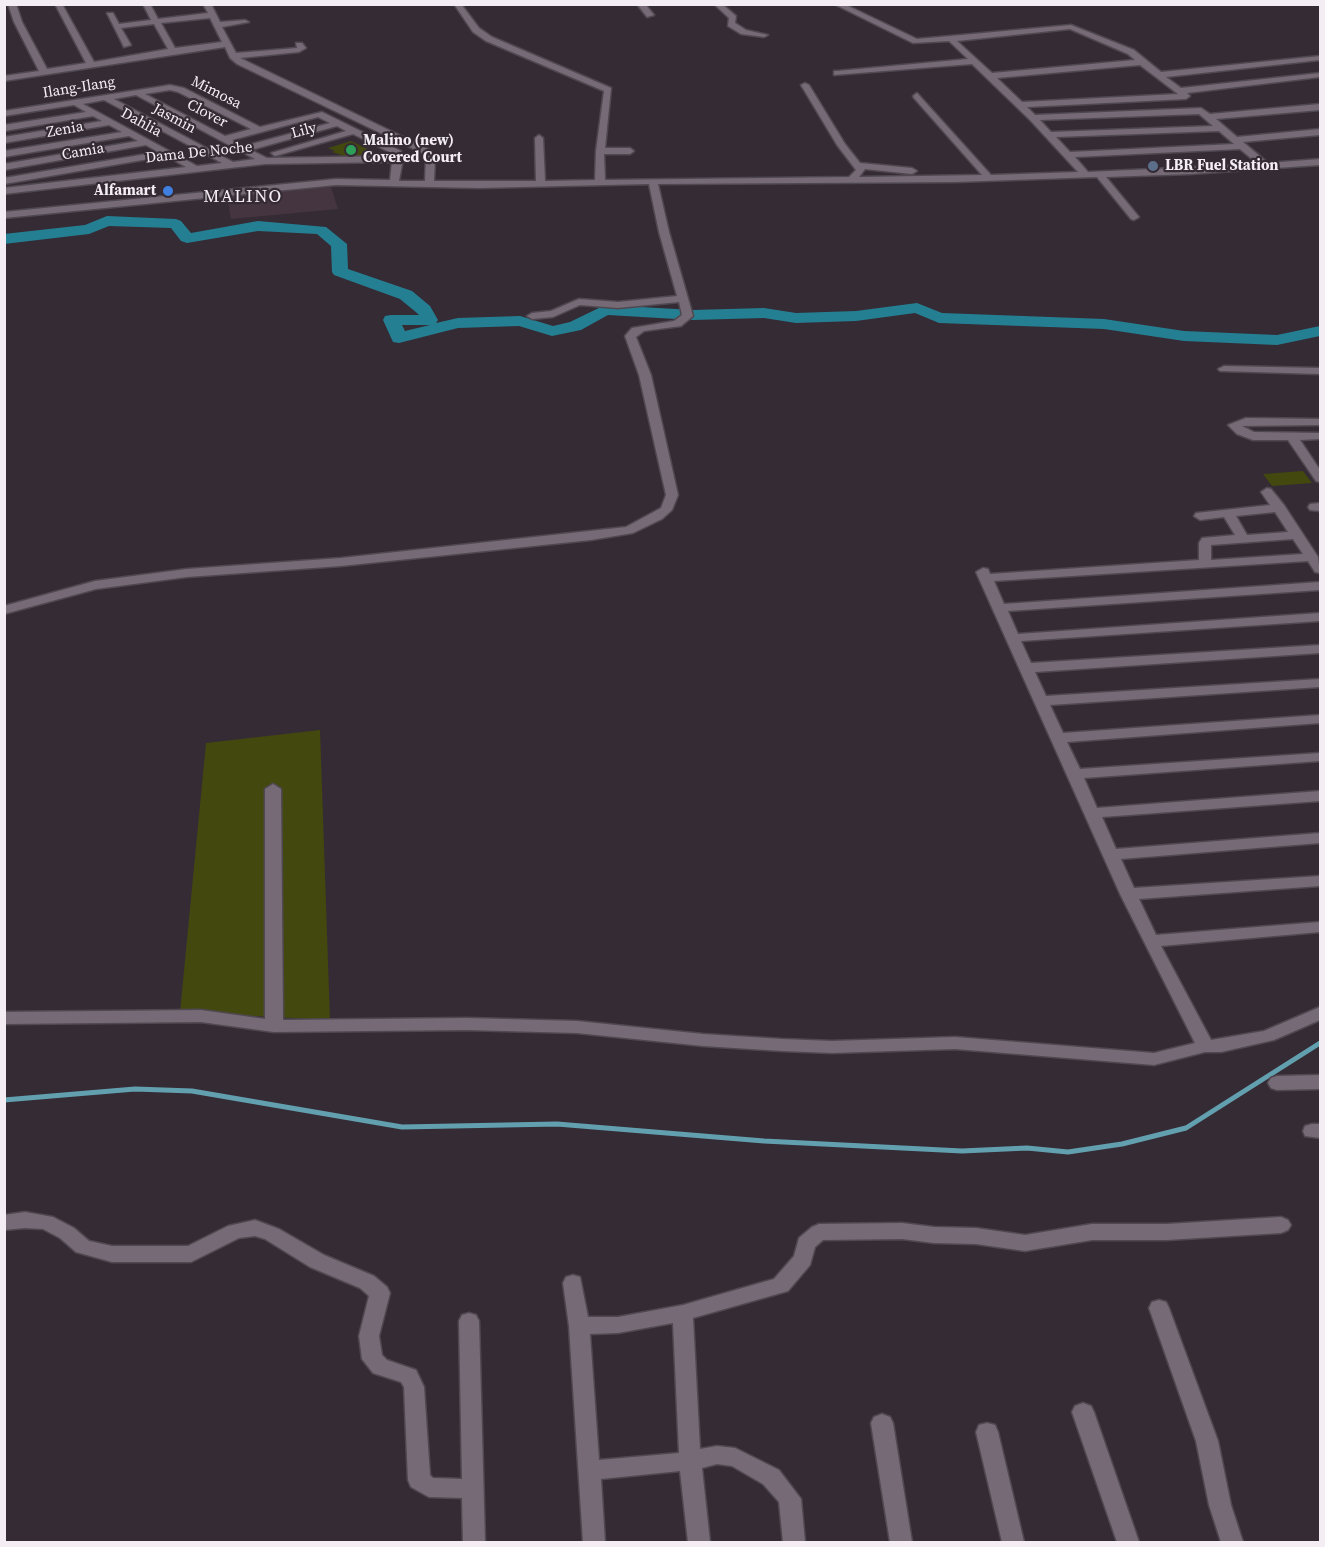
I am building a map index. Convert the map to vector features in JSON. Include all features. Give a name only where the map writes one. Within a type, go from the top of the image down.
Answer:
[{"type":"street","points":[[12,4],[18,22],[44,72]]},
{"type":"street","points":[[58,4],[91,64]]},
{"type":"street","points":[[146,4],[173,51]]},
{"type":"street","points":[[207,4],[233,56],[240,62],[425,151],[431,157],[429,185]]},
{"type":"street","points":[[457,4],[476,30],[489,39],[608,90],[600,151],[600,182]]},
{"type":"street","points":[[640,4],[650,15]]},
{"type":"street","points":[[717,4],[733,18],[731,24],[744,32],[764,35]]},
{"type":"street","points":[[837,4],[916,42],[1071,27],[1131,52],[1186,96],[1020,105]]},
{"type":"street","points":[[110,15],[127,45]]},
{"type":"street","points":[[118,26],[213,15]]},
{"type":"street","points":[[218,25],[245,22]]},
{"type":"street","points":[[980,28],[990,35]]},
{"type":"street","points":[[951,39],[1050,135],[1085,174]]},
{"type":"street","points":[[4,79],[173,51],[202,44],[229,44]]},
{"type":"street","points":[[233,56],[299,50],[302,48],[299,45]]},
{"type":"street","points":[[922,51],[960,47]]},
{"type":"street","points":[[1160,75],[1320,58]]},
{"type":"street","points":[[837,73],[976,61]]},
{"type":"street","points":[[990,76],[1142,62]]},
{"type":"street","points":[[1181,91],[1320,75]]},
{"type":"street","points":[[806,85],[841,145],[872,180]]},
{"type":"street","name":"Ilang-Ilang","points":[[4,114],[158,88]]},
{"type":"street","name":"Mimosa","points":[[158,88],[181,90],[259,130]]},
{"type":"street","name":"Clover","points":[[136,92],[262,159]]},
{"type":"street","points":[[1011,97],[1119,92],[1128,99]]},
{"type":"street","points":[[917,96],[988,177]]},
{"type":"street","name":"Jasmin","points":[[104,97],[230,164]]},
{"type":"street","name":"Dahlia","points":[[74,102],[196,168]]},
{"type":"street","points":[[1209,117],[1320,106]]},
{"type":"street","points":[[1033,118],[1201,111],[1266,166]]},
{"type":"street","points":[[4,128],[94,112]]},
{"type":"street","points":[[225,139],[319,114],[396,151],[398,159],[394,184]]},
{"type":"street","points":[[4,140],[111,122]]},
{"type":"street","points":[[243,149],[338,123]]},
{"type":"street","points":[[1050,135],[1220,128]]},
{"type":"street","name":"Lily","points":[[262,159],[356,131]]},
{"type":"street","points":[[1069,155],[1239,143],[1320,132]]},
{"type":"street","name":"Zenia","points":[[4,154],[130,133]]},
{"type":"street","points":[[539,138],[541,184]]},
{"type":"street","points":[[4,167],[147,142]]},
{"type":"street","points":[[600,151],[630,151]]},
{"type":"street","name":"Camia","points":[[4,182],[167,153]]},
{"type":"street","name":"Dama De Noche","points":[[5,191],[262,159],[398,159]]},
{"type":"street","points":[[4,215],[327,183],[429,185],[927,179],[1099,174],[1320,163]]},
{"type":"street","points":[[860,168],[919,172],[926,174],[927,179]]},
{"type":"street","points":[[851,180],[860,168]]},
{"type":"street","points":[[1099,174],[1134,217]]},
{"type":"street","points":[[4,610],[77,588],[153,577],[341,562],[618,532],[639,526],[666,510],[672,495],[645,375],[630,336],[636,330],[677,324],[687,312],[664,232],[653,181]]},
{"type":"street","points":[[532,316],[552,314],[579,302],[618,304],[683,298]]},
{"type":"street","points":[[1224,369],[1320,370]]},
{"type":"street","points":[[1320,423],[1246,421],[1234,425],[1241,432],[1253,436],[1320,436]]},
{"type":"street","points":[[1292,436],[1314,459],[1320,478]]},
{"type":"street","points":[[1267,492],[1320,569]]},
{"type":"street","points":[[1200,516],[1280,508]]},
{"type":"street","points":[[1227,512],[1243,538]]},
{"type":"street","points":[[1205,564],[1206,541],[1298,535]]},
{"type":"street","points":[[1204,1046],[1128,894],[984,575],[1312,557]]},
{"type":"street","points":[[999,608],[1320,586]]},
{"type":"street","points":[[1012,638],[1320,617]]},
{"type":"street","points":[[1026,668],[1320,649]]},
{"type":"street","points":[[1041,701],[1320,682]]},
{"type":"street","points":[[1058,738],[1320,719]]},
{"type":"street","points":[[1074,774],[1320,757]]},
{"type":"street","points":[[273,789],[274,1026]]},
{"type":"street","points":[[1092,813],[1320,796]]},
{"type":"street","points":[[1110,855],[1320,838]]},
{"type":"street","points":[[1128,894],[1320,881]]},
{"type":"street","points":[[1150,941],[1320,927]]},
{"type":"street","points":[[4,1017],[201,1016],[274,1026],[467,1024],[577,1027],[748,1043],[832,1047],[956,1043],[1154,1059],[1204,1046],[1221,1046],[1268,1035],[1320,1013]]},
{"type":"street","points":[[1277,1083],[1320,1082]]},
{"type":"street","points":[[4,1223],[25,1220],[46,1222],[67,1233],[83,1247],[112,1254],[191,1254],[235,1231],[255,1228],[272,1234],[317,1261],[367,1282],[380,1293],[369,1336],[372,1359],[380,1367],[409,1376],[414,1387],[419,1480],[429,1487],[473,1490]]},
{"type":"street","points":[[579,1326],[618,1325],[683,1313],[781,1285],[804,1259],[806,1243],[819,1232],[902,1231],[934,1235],[976,1236],[1025,1243],[1092,1232],[1167,1232],[1281,1225]]},
{"type":"street","points":[[573,1283],[579,1326],[594,1542]]},
{"type":"street","points":[[1159,1308],[1207,1441],[1220,1505],[1232,1542]]},
{"type":"street","points":[[683,1313],[690,1461],[699,1542]]},
{"type":"street","points":[[469,1321],[474,1542]]},
{"type":"street","points":[[1083,1412],[1128,1542]]},
{"type":"street","points":[[882,1423],[901,1542]]},
{"type":"street","points":[[987,1432],[1013,1542]]},
{"type":"street","points":[[589,1471],[690,1461],[717,1455],[735,1457],[771,1477],[790,1499],[794,1542]]},
{"type":"shaded area","points":[[331,187],[338,209],[231,219],[227,196]]},
{"type":"green space","name":"Malino (new) Covered Court","points":[[351,141],[374,152],[351,158],[332,152],[335,151],[328,148]]},
{"type":"green space","points":[[1303,471],[1312,483],[1272,486],[1263,474]]},
{"type":"green space","points":[[320,730],[330,1020],[180,1012],[206,743]]},
{"type":"waterway","points":[[4,239],[89,229],[107,221],[176,224],[187,238],[258,226],[321,230],[339,244],[340,272],[406,295],[424,310],[430,320],[391,320],[399,338],[458,323],[520,321],[552,331],[575,326],[605,310],[693,315],[764,313],[796,318],[856,316],[917,308],[939,318],[1104,324],[1184,336],[1277,340],[1320,331]]},
{"type":"waterway","points":[[4,1100],[135,1089],[192,1091],[402,1127],[557,1124],[764,1141],[962,1151],[1027,1148],[1068,1152],[1122,1144],[1186,1128],[1320,1043]]},
{"type":"place","name":"Malino (new) Covered Court","points":[[351,150]]},
{"type":"place","name":"LBR Fuel Station","points":[[1153,166]]},
{"type":"place","name":"Alfamart","points":[[168,191]]},
{"type":"district","name":"MALINO","points":[[243,197]]}]
